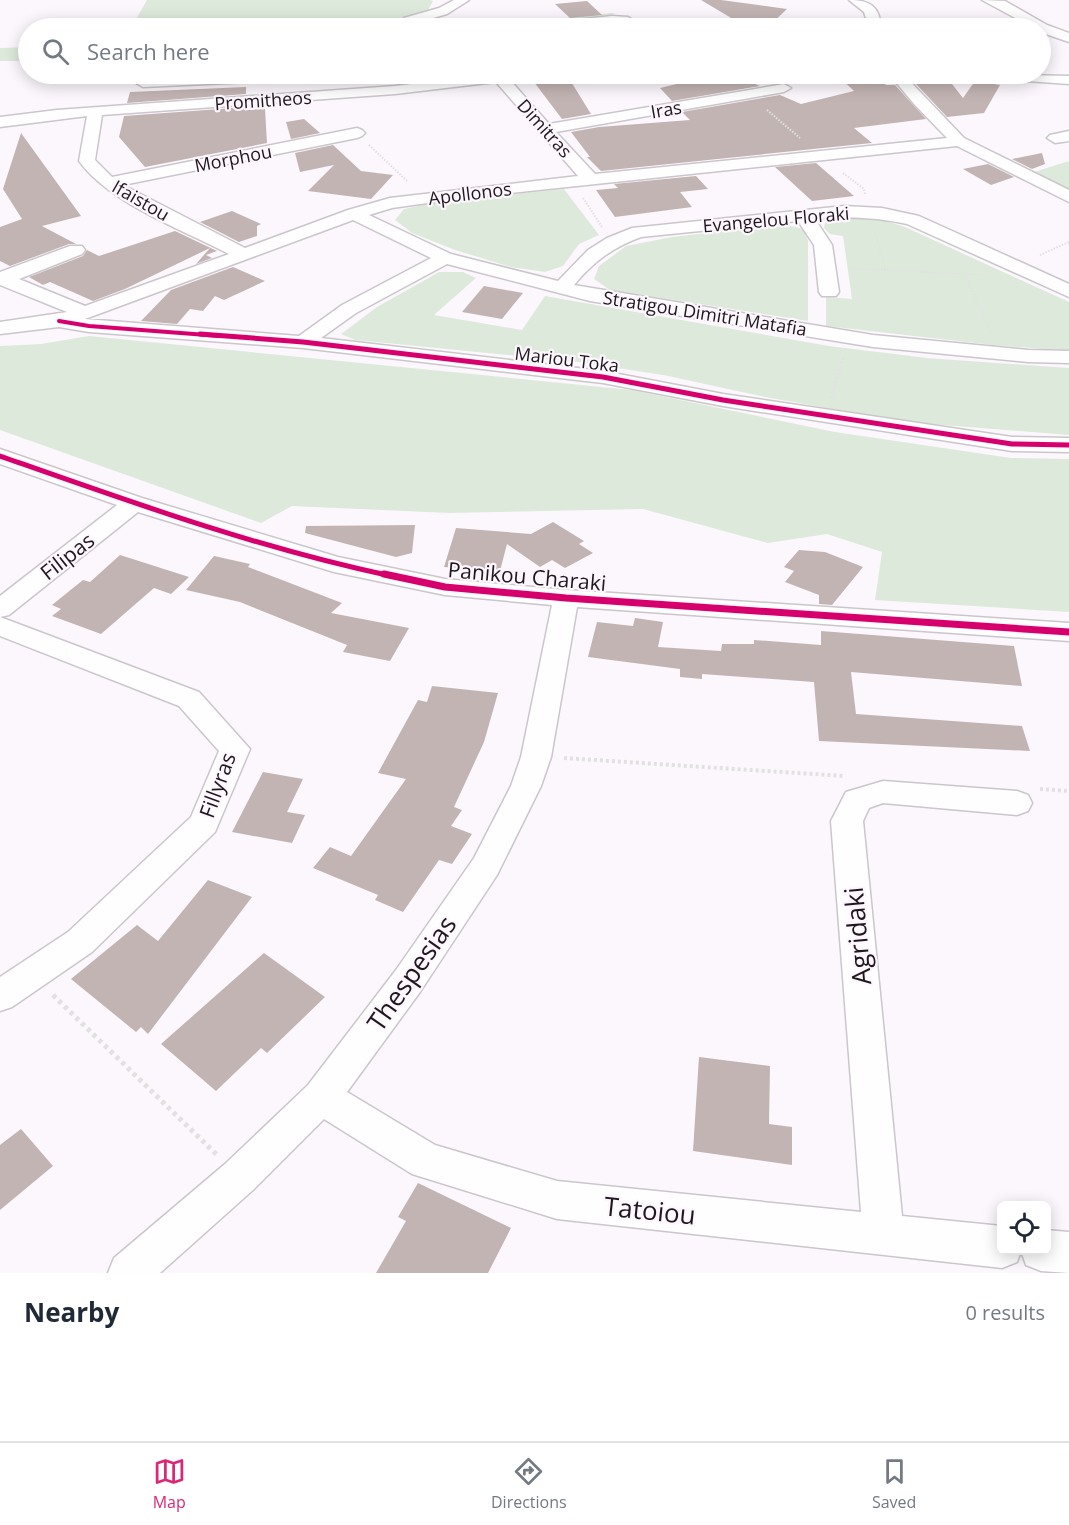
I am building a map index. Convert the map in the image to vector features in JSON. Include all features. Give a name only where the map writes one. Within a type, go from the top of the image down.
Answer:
[{"type":"street","points":[[419,18],[443,11],[463,0]]},
{"type":"street","points":[[855,0],[864,4],[874,14],[874,18]]},
{"type":"street","points":[[988,0],[1024,18]]},
{"type":"street","points":[[1051,31],[1069,38]]},
{"type":"street","points":[[1051,78],[1069,80]]},
{"type":"street","points":[[277,84],[280,99]]},
{"type":"street","name":"Promitheos","points":[[0,122],[57,114],[280,99],[437,84]]},
{"type":"street","name":"Dimitras","points":[[506,84],[590,178]]},
{"type":"street","points":[[905,84],[959,141],[1069,197]]},
{"type":"street","name":"Iras","points":[[548,129],[784,88]]},
{"type":"street","name":"Ifaistou","points":[[95,113],[87,161],[108,183],[136,200],[245,255]]},
{"type":"street","name":"Morphou","points":[[108,183],[357,134]]},
{"type":"street","name":"Apollonos","points":[[0,328],[59,321],[85,313],[354,214],[390,203],[571,180],[959,141]]},
{"type":"street","name":"Evangelou Floraki","points":[[561,289],[594,252],[616,239],[638,232],[844,211],[869,212],[913,220],[1069,291]]},
{"type":"street","name":"Stratigou Dimitri Matafia","points":[[354,214],[445,258],[561,289],[851,337],[999,353],[1069,357]]},
{"type":"street","points":[[804,216],[823,245],[829,292]]},
{"type":"street","points":[[1,279],[76,250]]},
{"type":"street","points":[[303,342],[349,309],[445,258]]},
{"type":"street","points":[[1,279],[85,313]]},
{"type":"street","name":"Mariou Toka","points":[[59,321],[89,326],[303,342],[603,377],[723,400],[1012,444],[1069,445]]},
{"type":"street","name":"Panikou Charaki","points":[[0,456],[134,503],[334,564],[445,587],[566,598],[1069,632]]},
{"type":"street","name":"Filipas","points":[[0,609],[134,503]]},
{"type":"street","name":"Thespesias","points":[[129,1273],[239,1177],[321,1097],[408,981],[486,866],[526,786],[536,757],[566,598]]},
{"type":"street","name":"Fillyras","points":[[0,626],[189,699],[235,749],[204,824],[80,942],[0,996]]},
{"type":"street","name":"Agridaki","points":[[883,1235],[847,821],[857,800],[883,792],[1026,796]]},
{"type":"street","name":"Tatoiou","points":[[321,1097],[426,1161],[557,1200],[997,1246]]},
{"type":"street","points":[[1051,1252],[1069,1253]]},
{"type":"path","points":[[750,94],[820,155],[864,189],[886,270]]},
{"type":"path","points":[[357,134],[424,198]]},
{"type":"path","points":[[571,180],[603,228],[616,239]]},
{"type":"path","points":[[826,267],[987,276]]},
{"type":"path","points":[[965,274],[999,353]]},
{"type":"path","points":[[825,415],[851,337]]},
{"type":"path","points":[[536,757],[847,777]]},
{"type":"path","points":[[1026,796],[1069,791]]},
{"type":"path","points":[[32,974],[239,1177]]},
{"type":"green space","points":[[147,0],[433,1],[428,10],[401,18],[137,18]]},
{"type":"green space","points":[[612,13],[615,14],[597,18],[566,18]]},
{"type":"green space","points":[[18,47],[18,61],[0,61],[0,48]]},
{"type":"green space","points":[[1069,161],[1069,190],[1034,172]]},
{"type":"green space","points":[[564,189],[599,235],[579,244],[563,266],[545,272],[511,267],[455,250],[412,233],[395,220],[404,209],[441,201]]},
{"type":"green space","points":[[837,218],[883,220],[905,227],[1069,302],[1069,351],[993,345],[826,326],[826,297],[852,299],[843,236],[830,234],[824,228],[825,223]]},
{"type":"green space","points":[[783,224],[804,229],[808,241],[808,321],[610,290],[594,279],[599,266],[626,246],[672,237]]},
{"type":"green space","points":[[439,272],[463,272],[476,278],[434,315],[522,330],[545,296],[829,346],[927,358],[1069,368],[1069,435],[906,422],[765,397],[663,375],[578,362],[355,340],[341,334],[377,307]]},
{"type":"green space","points":[[89,336],[632,390],[835,432],[1011,458],[1069,459],[1069,612],[875,600],[882,552],[827,534],[768,543],[643,509],[449,513],[292,506],[261,523],[0,430],[0,346],[41,344]]},
{"type":"building","points":[[701,0],[721,0],[787,9],[778,18],[731,18]]},
{"type":"building","points":[[587,1],[602,15],[570,18],[555,4]]},
{"type":"building","points":[[536,84],[572,84],[591,114],[562,119]]},
{"type":"building","points":[[677,84],[755,84],[760,86],[672,101],[660,88]]},
{"type":"building","points":[[847,84],[895,85],[926,119],[854,128],[872,143],[601,171],[587,157],[590,157],[571,132],[599,127],[690,120],[682,112],[780,95],[801,104],[854,91]]},
{"type":"building","points":[[916,84],[952,84],[963,98],[973,84],[1000,85],[984,113],[947,117]]},
{"type":"building","points":[[246,87],[246,94],[127,103],[130,92]]},
{"type":"building","points":[[247,107],[247,110],[265,109],[267,143],[145,167],[119,137],[124,116]]},
{"type":"building","points":[[304,119],[320,133],[291,139],[286,122]]},
{"type":"building","points":[[21,133],[81,216],[42,226],[76,244],[69,244],[10,266],[0,261],[0,227],[22,219],[3,189]]},
{"type":"building","points":[[333,145],[361,171],[393,175],[371,199],[308,191],[334,165],[300,172],[295,153]]},
{"type":"building","points":[[1042,153],[1045,164],[1032,169],[1012,159]]},
{"type":"building","points":[[816,163],[854,196],[812,201],[775,167]]},
{"type":"building","points":[[988,164],[1014,177],[991,185],[963,169]]},
{"type":"building","points":[[696,176],[708,189],[680,192],[692,207],[615,217],[596,190],[618,188],[614,184]]},
{"type":"building","points":[[232,211],[261,224],[257,226],[257,236],[239,242],[200,222]]},
{"type":"building","points":[[175,231],[217,251],[206,255],[212,258],[196,264],[210,248],[125,289],[93,301],[50,282],[43,285],[29,277],[83,256],[87,250],[99,256]]},
{"type":"building","points":[[233,267],[265,281],[224,300],[215,296],[203,311],[190,309],[177,324],[141,321],[171,290]]},
{"type":"building","points":[[484,286],[523,293],[502,319],[462,312]]},
{"type":"building","points":[[553,522],[584,541],[579,544],[593,553],[565,568],[552,560],[540,567],[507,544],[500,571],[444,567],[456,528],[531,534]]},
{"type":"building","points":[[415,525],[412,553],[396,557],[305,533],[306,526]]},
{"type":"building","points":[[799,550],[825,552],[863,567],[832,605],[819,604],[819,595],[785,582],[794,571],[784,567]]},
{"type":"building","points":[[120,555],[189,577],[171,594],[154,588],[101,634],[52,616],[61,609],[52,605],[83,580],[90,582]]},
{"type":"building","points":[[214,556],[250,564],[248,567],[342,603],[331,613],[409,628],[390,661],[343,652],[347,645],[240,602],[186,590]]},
{"type":"building","points":[[635,618],[663,622],[658,647],[721,651],[722,644],[754,644],[754,640],[821,645],[821,631],[1014,646],[1022,686],[851,672],[856,714],[1022,726],[1030,751],[819,741],[814,682],[702,674],[702,679],[680,677],[680,669],[588,657],[597,622],[633,626]]},
{"type":"building","points":[[432,686],[498,693],[484,742],[454,807],[462,810],[451,826],[472,834],[452,864],[439,860],[403,912],[375,900],[378,895],[313,868],[330,847],[351,856],[406,779],[378,773],[418,700],[427,702]]},
{"type":"building","points":[[263,772],[303,779],[287,812],[305,815],[292,843],[232,832]]},
{"type":"building","points":[[208,880],[252,897],[148,1034],[141,1027],[136,1032],[71,979],[137,925],[158,941]]},
{"type":"building","points":[[264,953],[325,997],[267,1053],[261,1048],[216,1091],[161,1044]]},
{"type":"building","points":[[699,1057],[770,1066],[769,1124],[792,1127],[792,1165],[693,1151]]},
{"type":"building","points":[[21,1129],[53,1166],[0,1210],[0,1145]]},
{"type":"building","points":[[418,1183],[511,1228],[488,1273],[376,1273],[406,1221],[398,1217]]},
{"type":"cycle path","points":[[59,321],[89,326],[303,342],[603,377],[723,400],[1012,444],[1069,445]]},
{"type":"cycle path","points":[[0,456],[134,503],[334,564],[445,587],[566,598],[1069,632]]}]
